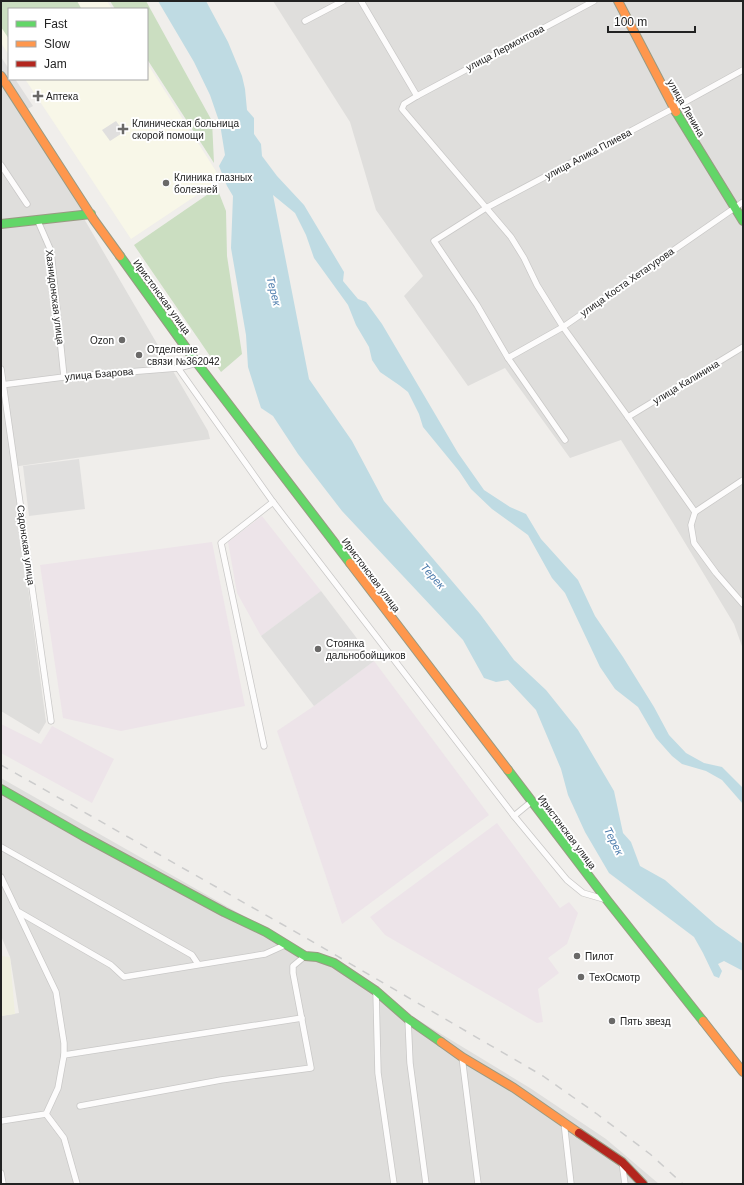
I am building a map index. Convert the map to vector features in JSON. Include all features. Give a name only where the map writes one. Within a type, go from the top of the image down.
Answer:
[{"type":"main road","name":"улица Ленина","points":[[618,1],[674,108],[743,221]]},
{"type":"main road","name":"Иристонская улица","points":[[1,76],[91,214],[197,363],[531,802],[743,1072]]},
{"type":"main road","points":[[1,224],[91,214]]},
{"type":"main road","points":[[1,789],[83,836],[224,912],[266,932],[305,956],[317,957],[334,963],[376,991],[408,1019],[462,1057],[514,1088],[622,1162],[643,1184]]},
{"type":"street","points":[[305,21],[344,1]]},
{"type":"street","points":[[362,1],[417,96]]},
{"type":"street","name":"улица Лермонтова","points":[[486,208],[402,109],[404,104],[594,1]]},
{"type":"street","name":"улица Алика Плиева","points":[[508,358],[477,305],[434,242],[486,208],[743,70]]},
{"type":"street","points":[[1,165],[28,204]]},
{"type":"street","name":"улица Коста Хетагурова","points":[[508,358],[563,327],[743,202]]},
{"type":"street","points":[[486,208],[511,236],[537,284],[563,327],[694,512]]},
{"type":"street","name":"Хазнидонская улица","points":[[37,219],[51,252],[64,377]]},
{"type":"street","name":"улица Калинина","points":[[628,417],[743,347]]},
{"type":"street","points":[[508,358],[565,440]]},
{"type":"street","name":"улица Бзарова","points":[[2,385],[64,377],[178,368],[197,363]]},
{"type":"street","points":[[178,368],[273,502],[514,816],[567,880],[583,893],[607,900]]},
{"type":"street","name":"Садонская улица","points":[[1,369],[2,385],[51,721]]},
{"type":"street","points":[[743,480],[694,512],[691,525],[694,543],[716,573],[743,604]]},
{"type":"street","points":[[264,746],[221,543],[273,502]]},
{"type":"street","points":[[514,816],[531,802]]},
{"type":"street","points":[[1,847],[192,955],[198,964]]},
{"type":"street","points":[[1,877],[56,992],[64,1043],[64,1055],[58,1088],[46,1114]]},
{"type":"street","points":[[18,912],[112,965],[124,977],[265,954],[287,944]]},
{"type":"street","points":[[80,1106],[221,1080],[311,1068],[293,973],[294,966],[305,956]]},
{"type":"street","points":[[376,991],[378,1073],[394,1184]]},
{"type":"street","points":[[64,1055],[302,1018]]},
{"type":"street","points":[[408,1019],[410,1063],[426,1184]]},
{"type":"street","points":[[462,1057],[478,1184]]},
{"type":"street","points":[[1,1121],[46,1114]]},
{"type":"street","points":[[46,1114],[64,1138],[77,1184]]},
{"type":"street","points":[[564,1122],[571,1184]]},
{"type":"street","points":[[622,1162],[625,1184]]},
{"type":"street","points":[[1,1173],[3,1184]]},
{"type":"shaded area","points":[[1,1],[107,1],[111,8],[8,8],[8,54],[1,43]]},
{"type":"shaded area","points":[[273,1],[743,1],[743,649],[734,624],[621,440],[570,458],[505,368],[468,386],[404,296],[423,276],[376,210],[350,122]]},
{"type":"shaded area","points":[[1,57],[8,68],[8,80],[16,80],[33,106],[24,111],[1,76]]},
{"type":"shaded area","name":"Клиническая больница скорой помощи","points":[[148,65],[221,179],[131,239],[26,80],[148,80]]},
{"type":"shaded area","points":[[1,76],[91,214],[1,224]]},
{"type":"shaded area","points":[[116,121],[124,132],[110,141],[102,130]]},
{"type":"shaded area","points":[[83,217],[208,431],[210,439],[12,467],[46,722],[39,734],[1,711],[1,227]]},
{"type":"shaded area","points":[[79,459],[85,509],[29,516],[23,466]]},
{"type":"shaded area","points":[[262,516],[321,591],[261,636],[237,593],[228,542]]},
{"type":"shaded area","points":[[212,542],[245,706],[121,731],[63,718],[40,565]]},
{"type":"shaded area","name":"Стоянка дальнобойщиков","points":[[321,591],[374,661],[314,706],[261,636]]},
{"type":"shaded area","points":[[374,661],[489,815],[342,924],[277,731],[314,706]]},
{"type":"shaded area","points":[[1,724],[41,744],[52,726],[114,759],[92,803],[1,753]]},
{"type":"shaded area","points":[[1,778],[298,947],[530,1088],[606,1139],[659,1184],[1,1184],[1,1016],[19,1013],[10,957],[1,936]]},
{"type":"shaded area","points":[[497,823],[560,908],[569,902],[578,913],[567,944],[548,958],[559,973],[538,989],[543,1022],[537,1023],[385,935],[370,917]]},
{"type":"green space","points":[[77,1],[81,8],[8,8],[8,38],[1,27],[1,2]]},
{"type":"green space","points":[[110,1],[146,1],[212,121],[214,163],[148,61],[148,8],[114,8]]},
{"type":"green space","points":[[217,188],[226,211],[227,256],[242,354],[221,372],[134,245]]},
{"type":"green space","points":[[1,956],[10,957],[15,1014],[1,1016]]},
{"type":"water","name":"Терек","points":[[158,1],[206,1],[228,42],[242,76],[247,110],[254,118],[254,134],[261,144],[262,156],[277,176],[304,205],[344,272],[343,281],[358,299],[366,302],[382,324],[458,453],[484,490],[510,507],[526,514],[541,539],[578,580],[595,616],[623,657],[654,707],[669,735],[686,753],[704,763],[722,767],[743,788],[743,804],[722,780],[706,771],[682,764],[672,756],[656,738],[638,707],[615,689],[600,667],[565,593],[552,578],[528,535],[492,509],[471,489],[459,471],[423,427],[419,414],[408,392],[380,372],[372,360],[369,347],[356,325],[348,305],[314,258],[306,235],[295,213],[273,195],[309,379],[352,441],[384,501],[480,614],[514,660],[546,690],[578,730],[614,791],[623,833],[631,842],[640,866],[665,880],[716,925],[743,944],[743,971],[724,961],[718,964],[722,971],[719,978],[714,976],[694,937],[609,873],[585,832],[568,795],[561,769],[536,710],[508,680],[496,682],[484,678],[463,640],[342,511],[298,454],[273,416],[261,408],[248,367],[246,335],[231,248],[233,196],[227,186],[219,166],[225,155],[220,124],[210,95],[194,62]]},
{"type":"railway","points":[[1,765],[301,935],[543,1076],[650,1154],[683,1184]]},
{"type":"traffic: fast","points":[[676,112],[743,221]]},
{"type":"traffic: fast","points":[[1,224],[91,214]]},
{"type":"traffic: fast","points":[[120,256],[197,363],[350,563]]},
{"type":"traffic: fast","points":[[508,770],[607,900],[703,1021]]},
{"type":"traffic: fast","points":[[1,789],[83,836],[224,912],[266,932],[305,956],[317,957],[334,963],[376,991],[408,1019],[441,1042]]},
{"type":"traffic: slow","points":[[618,1],[676,112]]},
{"type":"traffic: slow","points":[[1,76],[94,220],[120,256]]},
{"type":"traffic: slow","points":[[350,563],[508,770]]},
{"type":"traffic: slow","points":[[703,1021],[743,1072]]},
{"type":"traffic: slow","points":[[441,1042],[462,1057],[514,1088],[579,1133]]},
{"type":"traffic: jam","points":[[579,1133],[622,1162],[643,1184]]},
{"type":"place","name":"Аптека","points":[[38,96]]},
{"type":"place","name":"Клиническая больница скорой помощи","points":[[123,129]]},
{"type":"place","name":"Клиника глазных болезней","points":[[166,183]]},
{"type":"place","name":"Ozon","points":[[122,340]]},
{"type":"place","name":"Отделение связи №362042","points":[[139,355]]},
{"type":"place","name":"Стоянка дальнобойщиков","points":[[318,649]]},
{"type":"place","name":"Пилот","points":[[577,956]]},
{"type":"place","name":"ТехОсмотр","points":[[581,977]]},
{"type":"place","name":"Пять звезд","points":[[612,1021]]}]
